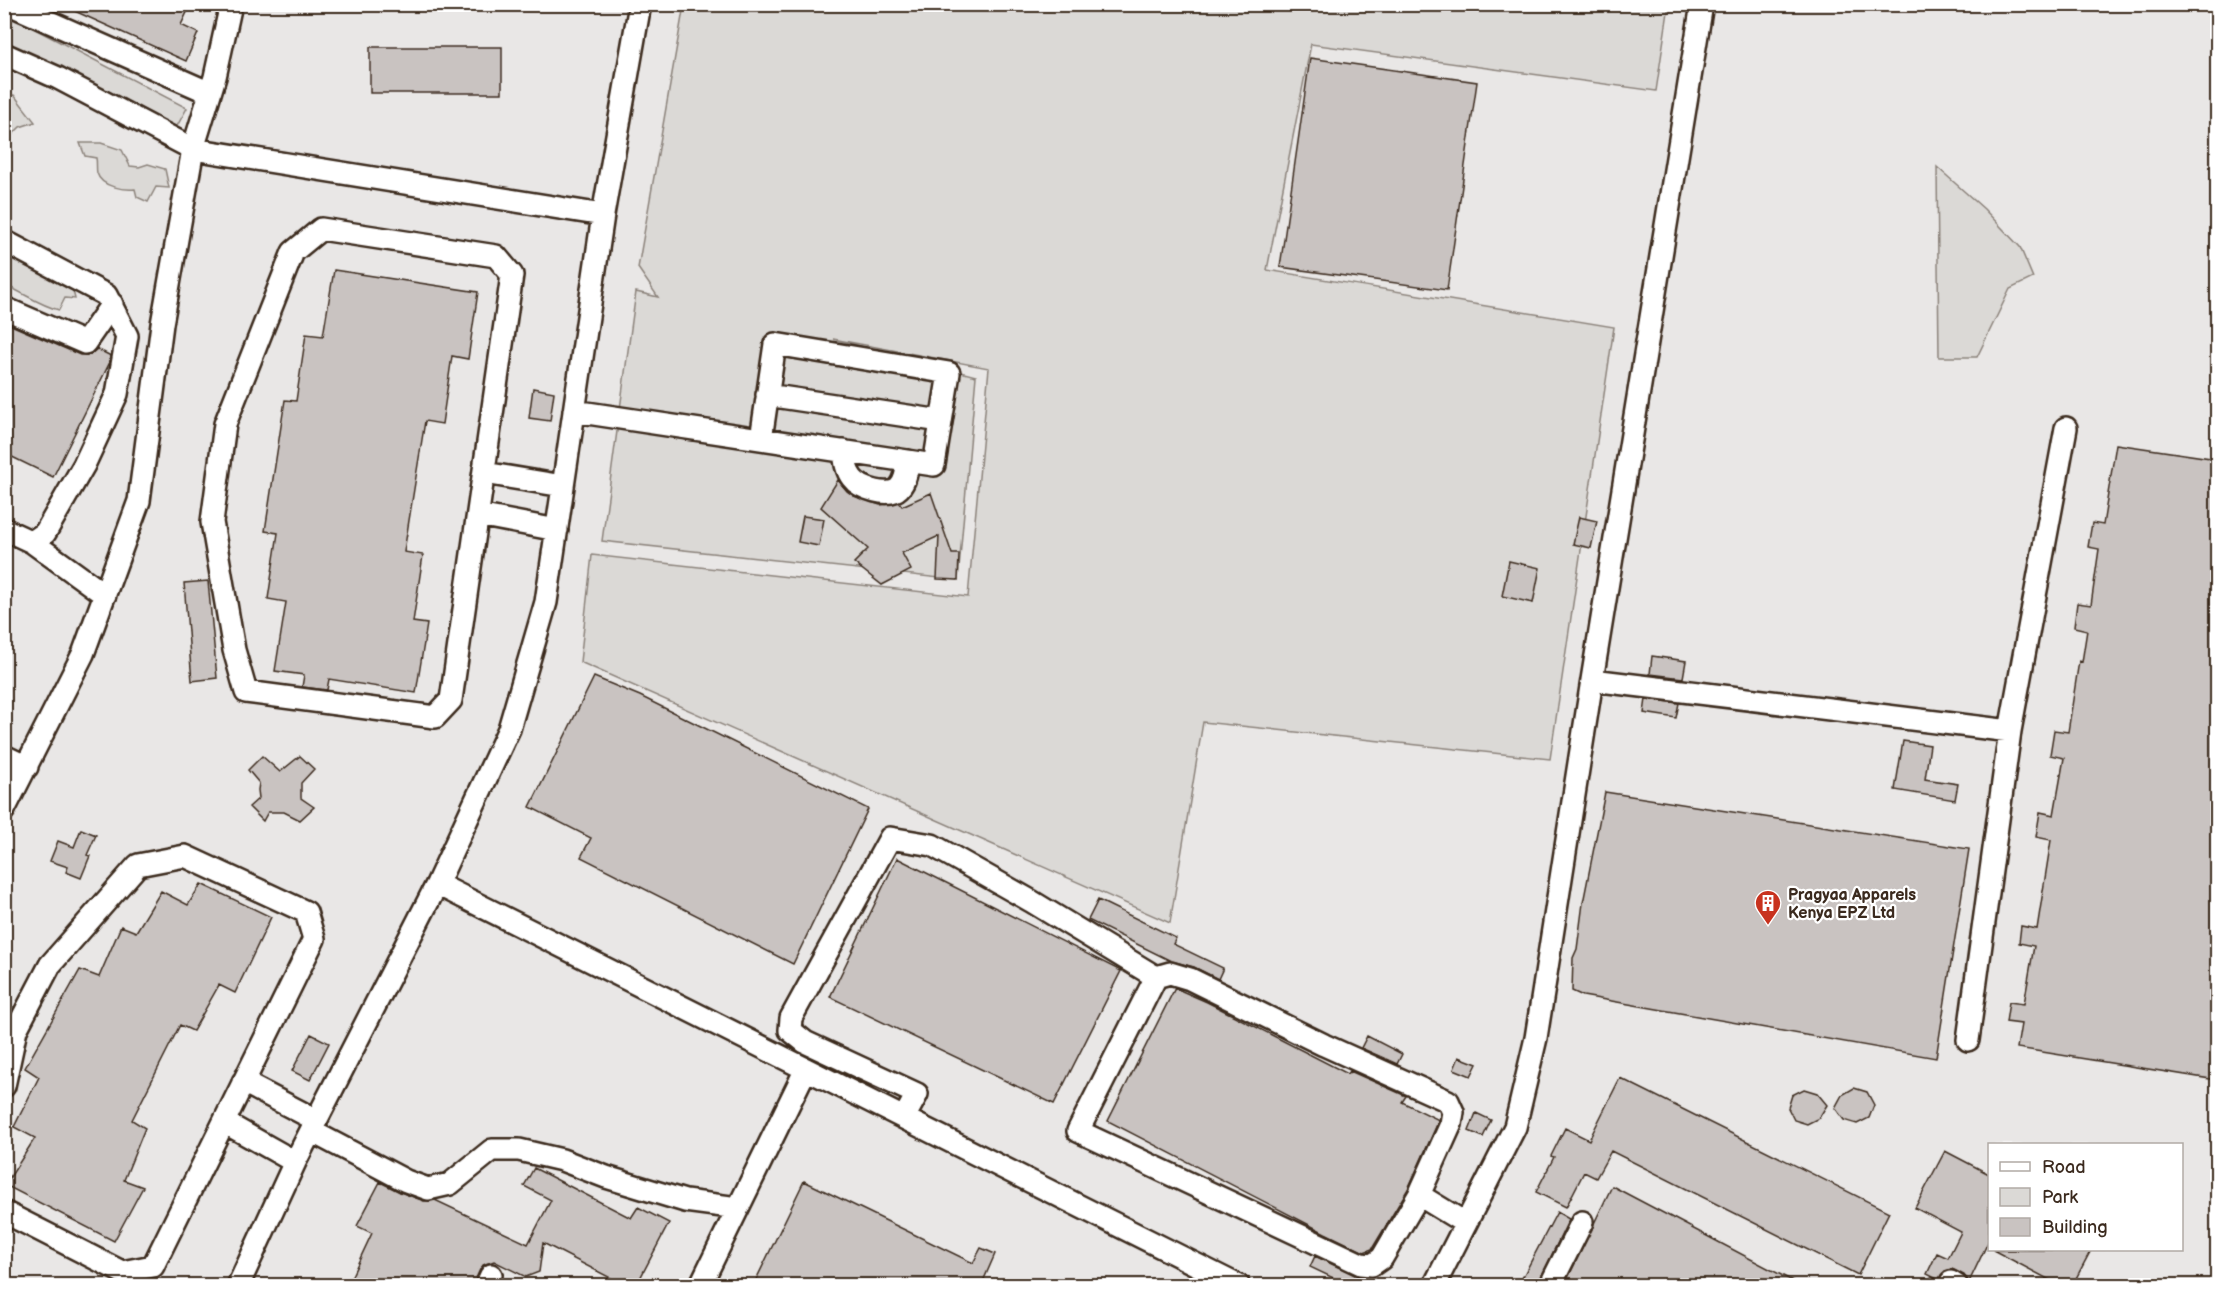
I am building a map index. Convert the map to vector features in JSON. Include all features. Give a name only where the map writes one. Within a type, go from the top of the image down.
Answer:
[{"type":"street","points":[[9,4],[210,93]]},
{"type":"street","points":[[4,810],[83,654],[139,501],[162,324],[193,149],[210,93],[231,4]]},
{"type":"street","points":[[238,1286],[295,1162],[437,884],[509,729],[546,602],[603,215],[640,4]]},
{"type":"street","points":[[1434,1286],[1515,1126],[1536,1038],[1702,4]]},
{"type":"street","points":[[4,54],[58,78],[193,149],[603,215]]},
{"type":"street","points":[[321,230],[496,256],[512,275],[478,515],[451,700],[435,717],[246,692],[234,650],[212,522],[225,423],[293,252],[321,230]]},
{"type":"street","points":[[4,241],[106,295],[127,336],[117,394],[63,504],[45,533],[32,542]]},
{"type":"street","points":[[4,309],[85,343],[112,304]]},
{"type":"street","points":[[574,411],[760,439],[844,451],[934,465],[949,372],[775,344],[760,439]]},
{"type":"street","points":[[767,395],[941,421]]},
{"type":"street","points":[[1968,1040],[2010,731],[2066,428]]},
{"type":"street","points":[[844,451],[850,477],[861,487],[878,491],[898,489],[907,472],[908,461]]},
{"type":"street","points":[[484,473],[563,486]]},
{"type":"street","points":[[478,515],[557,530]]},
{"type":"street","points":[[4,529],[32,542],[105,595]]},
{"type":"street","points":[[1592,680],[2010,731]]},
{"type":"street","points":[[4,756],[27,767]]},
{"type":"street","points":[[904,1118],[917,1094],[805,1042],[790,1030],[791,1018],[890,838],[932,845],[1031,901],[1156,977]]},
{"type":"street","points":[[4,1086],[16,1030],[50,965],[138,865],[185,856],[306,912],[314,939],[153,1266],[122,1272],[4,1212]]},
{"type":"street","points":[[437,884],[1239,1286]]},
{"type":"street","points":[[1170,973],[1190,979],[1324,1045],[1448,1101],[1453,1112],[1451,1124],[1419,1195],[1382,1258],[1372,1265],[1361,1264],[1078,1131],[1156,977],[1170,973]]},
{"type":"street","points":[[700,1286],[806,1069]]},
{"type":"street","points":[[243,1082],[406,1181],[428,1189],[450,1184],[492,1150],[519,1150],[562,1160],[606,1177],[685,1201],[738,1208]]},
{"type":"street","points":[[224,1122],[295,1162]]},
{"type":"street","points":[[1419,1195],[1465,1223]]},
{"type":"street","points":[[1550,1286],[1582,1222]]},
{"type":"shaded area","points":[[5,5],[2217,5],[2217,1285],[5,1286]]},
{"type":"green space","points":[[684,5],[1669,5],[1656,91],[1311,44],[1267,270],[1614,327],[1550,759],[1203,722],[1170,923],[580,662],[592,555],[968,597],[989,368],[833,339],[976,376],[958,580],[602,541],[636,292],[658,297],[638,268]]},
{"type":"green space","points":[[4,13],[187,108],[171,137],[5,42]]},
{"type":"green space","points":[[14,95],[35,122],[20,127],[5,142],[5,96]]},
{"type":"green space","points":[[80,143],[101,143],[122,150],[130,166],[139,167],[148,164],[165,169],[169,188],[156,187],[148,202],[137,197],[135,189],[119,188],[103,182],[97,173],[96,158],[85,156]]},
{"type":"green space","points":[[1937,167],[1984,209],[2020,247],[2033,278],[2010,289],[1977,357],[1939,357]]},
{"type":"green space","points":[[4,241],[71,282],[75,299],[65,298],[59,310],[5,285]]},
{"type":"building","points":[[59,4],[191,4],[181,25],[198,33],[186,61]]},
{"type":"building","points":[[370,47],[502,47],[502,93],[370,93]]},
{"type":"building","points":[[1310,58],[1477,82],[1447,290],[1280,267]]},
{"type":"building","points":[[334,270],[478,292],[468,359],[452,356],[442,424],[425,421],[404,552],[423,555],[413,622],[427,624],[416,693],[329,679],[327,690],[302,687],[304,675],[275,671],[286,602],[268,599],[278,533],[265,531],[285,400],[296,401],[306,334],[323,336]]},
{"type":"building","points":[[4,322],[80,355],[91,354],[97,349],[111,356],[53,477],[4,453]]},
{"type":"building","points":[[533,388],[554,392],[550,421],[529,418]]},
{"type":"building","points":[[2116,444],[2217,459],[2217,1080],[2017,1048],[2021,1024],[2006,1022],[2009,1002],[2024,1004],[2034,946],[2019,943],[2021,926],[2037,929],[2051,840],[2036,837],[2040,812],[2054,815],[2064,758],[2050,755],[2054,730],[2068,732],[2079,661],[2082,662],[2087,630],[2074,627],[2077,603],[2091,605],[2099,549],[2088,547],[2092,523],[2103,525]]},
{"type":"building","points":[[838,480],[854,496],[880,505],[899,502],[902,506],[931,493],[952,554],[959,554],[958,580],[937,579],[939,536],[902,553],[911,570],[882,585],[854,563],[868,549],[821,507]]},
{"type":"building","points":[[803,516],[824,519],[819,546],[798,542]]},
{"type":"building","points":[[1579,517],[1597,521],[1591,548],[1573,544]]},
{"type":"building","points":[[1509,561],[1540,568],[1533,603],[1502,596]]},
{"type":"building","points":[[208,581],[217,678],[192,681],[184,583]]},
{"type":"building","points":[[1652,656],[1686,661],[1683,678],[1650,674]]},
{"type":"building","points":[[594,677],[640,696],[868,809],[793,964],[581,857],[591,838],[530,807]]},
{"type":"building","points":[[1646,699],[1679,703],[1676,718],[1644,713]]},
{"type":"building","points":[[1903,741],[1930,745],[1925,779],[1958,784],[1955,800],[1895,790]]},
{"type":"building","points":[[262,756],[280,772],[300,756],[314,769],[301,783],[301,798],[314,807],[300,820],[284,812],[268,812],[263,821],[249,807],[259,798],[259,783],[248,770]]},
{"type":"building","name":"Pragyaa Apparels Kenya EPZ Ltd","points":[[1605,792],[1969,849],[1936,1058],[1583,996],[1572,991],[1573,958],[1577,949],[1583,903]]},
{"type":"building","points":[[81,829],[96,835],[87,855],[90,856],[81,878],[66,872],[68,867],[50,861],[58,841],[74,847]]},
{"type":"building","points":[[897,858],[1121,971],[1054,1104],[830,997]]},
{"type":"building","points":[[201,884],[271,917],[235,993],[219,985],[193,1031],[180,1025],[132,1120],[145,1128],[124,1180],[143,1187],[114,1241],[5,1185],[35,1138],[14,1127],[39,1077],[25,1068],[80,970],[99,977],[121,926],[136,932],[161,891],[188,905]]},
{"type":"building","points":[[1098,900],[1176,938],[1173,944],[1223,968],[1218,979],[1194,967],[1171,961],[1088,920]]},
{"type":"building","points":[[1175,988],[1348,1074],[1350,1071],[1406,1096],[1402,1102],[1439,1120],[1408,1189],[1372,1249],[1364,1252],[1108,1121]]},
{"type":"building","points":[[311,1034],[329,1043],[310,1080],[292,1071]]},
{"type":"building","points":[[1367,1036],[1402,1054],[1397,1064],[1361,1048]]},
{"type":"building","points":[[1459,1057],[1477,1064],[1471,1076],[1454,1069]]},
{"type":"building","points":[[1620,1078],[1889,1212],[1858,1275],[1611,1151],[1596,1178],[1584,1172],[1566,1207],[1536,1192],[1554,1157],[1551,1156],[1565,1128],[1589,1140]]},
{"type":"building","points":[[1854,1088],[1867,1092],[1874,1105],[1869,1118],[1857,1124],[1844,1120],[1835,1108],[1842,1095]]},
{"type":"building","points":[[1804,1089],[1817,1093],[1827,1105],[1819,1118],[1807,1124],[1794,1120],[1788,1108],[1792,1095]]},
{"type":"building","points":[[1476,1113],[1491,1120],[1483,1137],[1469,1131]]},
{"type":"building","points":[[1945,1151],[1988,1173],[1988,1242],[1969,1282],[1964,1275],[1952,1269],[1945,1271],[1939,1280],[1927,1274],[1937,1253],[1948,1258],[1961,1232],[1915,1208]]},
{"type":"building","points":[[534,1168],[631,1218],[638,1207],[669,1223],[636,1286],[626,1286],[543,1243],[539,1272],[526,1277],[494,1261],[483,1265],[474,1286],[362,1286],[350,1280],[372,1233],[357,1226],[380,1182],[424,1201],[435,1200],[528,1244],[551,1200],[524,1186]]},
{"type":"building","points":[[804,1181],[973,1263],[981,1248],[995,1254],[981,1286],[753,1286]]},
{"type":"building","points":[[1612,1186],[1802,1286],[1564,1286]]},
{"type":"building","points":[[1557,1212],[1569,1219],[1537,1286],[1518,1286]]},
{"type":"building","points":[[1995,1251],[2090,1251],[2072,1286],[2061,1286]]},
{"type":"building","points":[[1315,1256],[1359,1277],[1355,1286],[1350,1286],[1310,1267]]},
{"type":"place","name":"Pragyaa Apparels Kenya EPZ Ltd","points":[[1768,926]]}]
